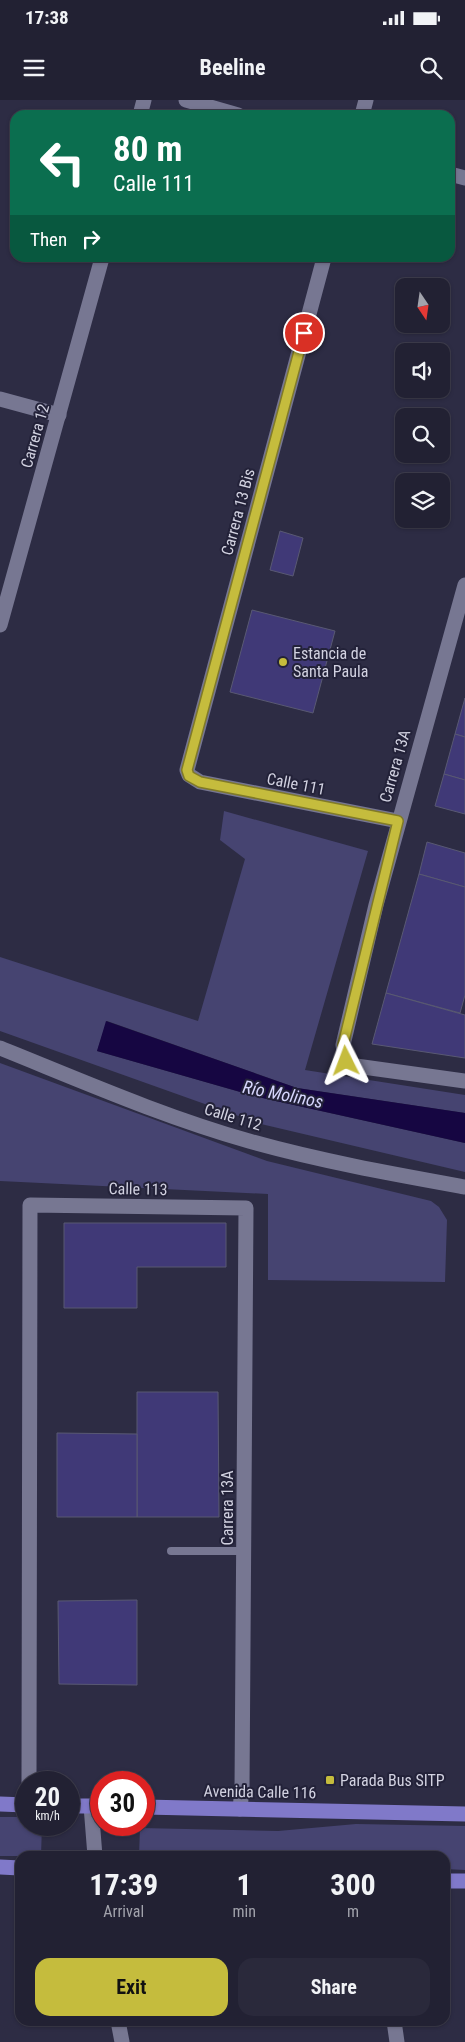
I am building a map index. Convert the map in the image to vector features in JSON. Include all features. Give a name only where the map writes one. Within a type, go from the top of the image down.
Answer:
[{"type":"main road","points":[[0,1804],[15,1805]]},
{"type":"main road","name":"Avenida Calle 116","points":[[155,1807],[465,1814]]},
{"type":"main road","points":[[0,1867],[15,1868]]},
{"type":"main road","points":[[450,1880],[465,1881]]},
{"type":"street","points":[[186,100],[221,110]]},
{"type":"street","name":"Carrera 12","points":[[0,624],[101,262]]},
{"type":"street","name":"Carrera 13 Bis","points":[[189,776],[188,763],[323,262]]},
{"type":"street","points":[[0,399],[59,415]]},
{"type":"street","name":"Carrera 13A","points":[[465,586],[398,821],[343,1045],[346,1061],[356,1066],[465,1081]]},
{"type":"street","name":"Calle 111","points":[[189,776],[200,782],[398,821]]},
{"type":"street","name":"Calle 112","points":[[0,1048],[178,1118],[250,1141],[380,1172],[465,1187]]},
{"type":"street","name":"Calle 113","points":[[29,1771],[30,1205],[246,1208]]},
{"type":"street","name":"Carrera 13A","points":[[240,1809],[242,1789],[246,1208]]},
{"type":"street","points":[[95,1836],[95,1851]]},
{"type":"street","points":[[119,2026],[122,2042]]},
{"type":"street","points":[[395,2026],[398,2042]]},
{"type":"lane","points":[[172,1551],[244,1551]]},
{"type":"shaded area","points":[[224,811],[368,851],[305,1070],[465,1095],[465,1113],[297,1088],[107,1021],[97,1051],[258,1097],[465,1143],[465,1172],[261,1124],[0,1031],[0,957],[198,1021],[245,859],[220,840]]},
{"type":"shaded area","points":[[0,1063],[267,1161],[431,1201],[439,1207],[447,1220],[445,1282],[268,1280],[268,1194],[0,1181]]},
{"type":"shaded area","points":[[0,1817],[15,1817],[15,1836],[42,1836],[41,1851],[15,1851],[15,1856],[0,1856]]},
{"type":"shaded area","points":[[356,1824],[465,1826],[465,1870],[450,1869],[450,1851],[139,1851],[140,1836],[155,1836],[155,1828],[278,1831]]},
{"type":"water","name":"Río Molinos","points":[[106,1021],[297,1088],[465,1113],[465,1143],[258,1097],[97,1051]]},
{"type":"building","points":[[280,531],[303,538],[293,576],[270,570]]},
{"type":"building","name":"Estancia de Santa Paula","points":[[252,610],[335,631],[313,713],[230,692]]},
{"type":"building","points":[[465,698],[465,737],[455,734]]},
{"type":"building","points":[[455,734],[465,737],[465,780],[444,774]]},
{"type":"building","points":[[444,774],[465,780],[465,814],[435,806]]},
{"type":"building","points":[[427,842],[465,853],[465,887],[419,874]]},
{"type":"building","points":[[419,874],[465,887],[465,995],[460,1013],[386,993]]},
{"type":"building","points":[[386,993],[465,1015],[465,1058],[372,1044]]},
{"type":"building","points":[[64,1223],[226,1223],[226,1267],[137,1267],[137,1308],[64,1308]]},
{"type":"building","points":[[137,1392],[218,1392],[219,1517],[137,1517]]},
{"type":"building","points":[[57,1433],[137,1434],[137,1517],[57,1517]]},
{"type":"building","points":[[137,1600],[137,1685],[59,1684],[58,1601]]},
{"type":"place","name":"Estancia de Santa Paula","points":[[283,662]]},
{"type":"place","name":"Parada Bus SITP","points":[[330,1780]]},
{"type":"route","points":[[304,333],[187,770],[189,776],[200,782],[398,821],[343,1045],[346,1061]]}]
